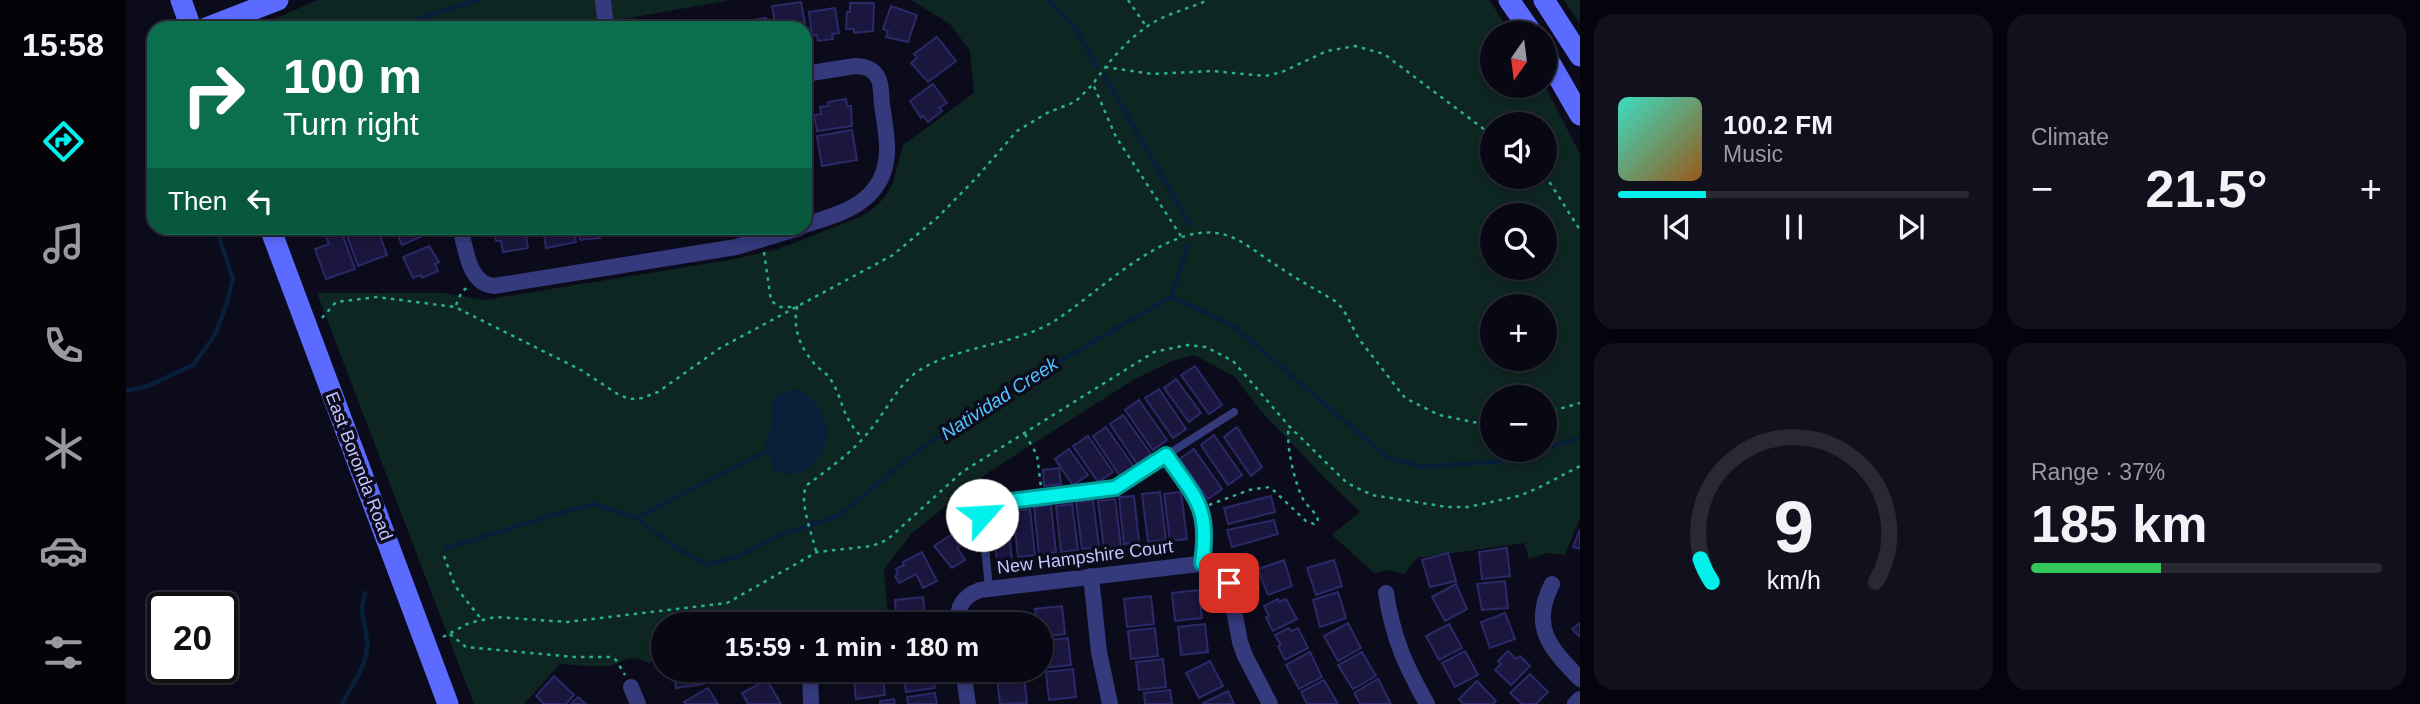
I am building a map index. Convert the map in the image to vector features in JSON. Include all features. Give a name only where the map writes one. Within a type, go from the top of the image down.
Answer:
[{"type":"main road","points":[[181,0],[188,21]]},
{"type":"main road","points":[[224,21],[278,0]]},
{"type":"main road","points":[[1509,0],[1524,21]]},
{"type":"main road","points":[[1544,0],[1580,56]]},
{"type":"main road","points":[[1558,77],[1580,115]]},
{"type":"main road","name":"East Boronda Road","points":[[273,235],[448,704]]},
{"type":"street","points":[[603,0],[605,21]]},
{"type":"street","points":[[812,73],[862,66],[872,71],[880,82],[887,150],[885,167],[871,193],[858,204],[812,223]]},
{"type":"street","points":[[462,235],[478,279],[494,286],[710,252],[777,235]]},
{"type":"street","points":[[1202,563],[1218,568],[1229,583],[1245,656],[1270,704]]},
{"type":"street","name":"New Hampshire Court","points":[[958,612],[962,601],[973,592],[989,587],[1202,563]]},
{"type":"street","points":[[1091,576],[1099,652],[1110,704]]},
{"type":"street","points":[[1552,584],[1543,610],[1545,635],[1557,654],[1580,679]]},
{"type":"street","points":[[1386,593],[1391,627],[1401,654],[1427,704]]},
{"type":"street","points":[[811,682],[811,704]]},
{"type":"street","points":[[965,682],[968,704]]},
{"type":"street","points":[[631,687],[638,704]]},
{"type":"street","points":[[1575,704],[1580,699]]},
{"type":"lane","points":[[989,587],[982,519],[983,511],[994,503],[1115,488],[1234,412]]},
{"type":"lane","points":[[1166,455],[1201,509],[1205,528],[1202,563]]},
{"type":"path","points":[[1128,0],[1146,27]]},
{"type":"path","points":[[322,318],[336,302],[377,297],[455,307],[580,370],[619,395],[630,399],[642,398],[658,392],[720,348],[893,255],[938,217],[1017,131],[1049,112],[1075,102],[1105,67],[1146,27],[1158,19],[1208,0]]},
{"type":"path","points":[[1105,67],[1152,74],[1212,71],[1265,75],[1282,72],[1327,51],[1355,46],[1384,54],[1480,126]]},
{"type":"path","points":[[1093,84],[1116,137],[1181,237]]},
{"type":"path","points":[[1554,189],[1580,230]]},
{"type":"path","points":[[817,552],[803,490],[843,459],[913,375],[932,363],[1017,338],[1046,325],[1141,257],[1181,237],[1207,232],[1218,233],[1239,242],[1335,301],[1343,309],[1359,339],[1405,398],[1439,415],[1480,423]]},
{"type":"path","points":[[762,240],[771,301],[780,307],[797,307]]},
{"type":"path","points":[[455,307],[462,291],[478,279]]},
{"type":"path","points":[[797,307],[795,320],[801,344],[813,363],[828,377],[850,426],[863,438]]},
{"type":"path","points":[[1557,410],[1580,403]]},
{"type":"path","points":[[1201,509],[1249,490],[1270,487],[1306,521],[1318,523],[1318,517],[1305,503],[1297,486],[1288,440],[1289,426]]},
{"type":"path","points":[[1024,433],[1037,454],[1042,497]]},
{"type":"path","points":[[444,556],[455,586],[481,619]]},
{"type":"path","points":[[450,634],[466,647],[574,657],[610,657],[619,663],[631,687]]},
{"type":"green space","points":[[318,0],[731,0],[612,21],[269,21]]},
{"type":"green space","points":[[911,0],[1489,0],[1503,21],[1480,21],[1480,98],[1551,98],[1580,154],[1580,518],[1565,555],[1547,553],[1529,559],[1524,543],[1417,558],[1404,574],[1389,570],[1374,573],[1332,535],[1360,512],[1259,409],[1234,376],[1194,355],[1172,361],[1133,380],[986,474],[912,533],[884,569],[888,612],[651,612],[649,663],[629,658],[606,666],[560,664],[524,704],[474,704],[317,293],[444,293],[484,300],[735,259],[778,249],[860,217],[885,197],[893,183],[903,145],[974,93],[970,51],[950,24]]},
{"type":"green space","points":[[1564,0],[1580,0],[1580,24]]},
{"type":"water","points":[[795,389],[812,400],[823,414],[827,429],[825,445],[819,458],[808,469],[793,474],[775,472],[765,444],[772,423],[772,402],[779,394]]},
{"type":"building","points":[[801,2],[804,21],[775,21],[772,6]]},
{"type":"building","points":[[850,3],[874,3],[873,31],[854,33],[854,29],[846,29]]},
{"type":"building","points":[[891,6],[917,15],[908,42],[886,37],[888,31],[883,29]]},
{"type":"building","points":[[835,8],[839,33],[832,34],[833,39],[818,41],[817,35],[812,36],[809,12]]},
{"type":"building","points":[[766,18],[766,21],[746,21]]},
{"type":"building","points":[[937,37],[956,61],[928,82],[911,63],[917,58],[914,54]]},
{"type":"building","points":[[933,84],[947,103],[939,108],[942,111],[928,122],[923,116],[921,118],[910,101]]},
{"type":"building","points":[[846,99],[847,106],[851,106],[852,126],[817,131],[814,115],[821,114],[820,107],[829,106],[828,102]]},
{"type":"building","points":[[852,130],[857,160],[822,166],[817,136]]},
{"type":"building","points":[[342,235],[355,269],[326,279],[315,249],[329,244],[326,237]]},
{"type":"building","points":[[347,235],[380,235],[387,255],[358,266]]},
{"type":"building","points":[[398,235],[425,235],[402,245]]},
{"type":"building","points":[[495,235],[526,235],[528,248],[503,252],[501,241],[496,241]]},
{"type":"building","points":[[544,235],[574,235],[576,242],[546,248]]},
{"type":"building","points":[[579,235],[599,235],[600,238],[580,240]]},
{"type":"building","points":[[429,246],[439,262],[435,264],[438,271],[422,278],[421,275],[413,278],[403,257]]},
{"type":"building","points":[[1195,366],[1222,405],[1209,414],[1181,375]]},
{"type":"building","points":[[1176,379],[1201,413],[1189,422],[1164,388]]},
{"type":"building","points":[[1159,389],[1186,429],[1173,438],[1145,398]]},
{"type":"building","points":[[1139,400],[1167,440],[1153,450],[1125,410]]},
{"type":"building","points":[[1123,415],[1151,454],[1137,464],[1110,424]]},
{"type":"building","points":[[1106,427],[1134,467],[1120,476],[1093,436]]},
{"type":"building","points":[[1237,427],[1262,467],[1251,476],[1224,437]]},
{"type":"building","points":[[1214,435],[1242,475],[1228,485],[1201,445]]},
{"type":"building","points":[[1088,436],[1113,472],[1098,482],[1073,446]]},
{"type":"building","points":[[1069,449],[1088,475],[1073,485],[1055,459]]},
{"type":"building","points":[[1194,449],[1222,489],[1208,499],[1180,459]]},
{"type":"building","points":[[1059,468],[1061,484],[1044,486],[1043,470]]},
{"type":"building","points":[[1160,492],[1166,540],[1148,542],[1142,494]]},
{"type":"building","points":[[1181,492],[1187,539],[1170,541],[1164,494]]},
{"type":"building","points":[[1134,496],[1139,542],[1124,544],[1119,497]]},
{"type":"building","points":[[1271,496],[1275,512],[1228,524],[1224,508]]},
{"type":"building","points":[[1115,499],[1121,546],[1104,548],[1098,501]]},
{"type":"building","points":[[1093,500],[1099,547],[1082,549],[1076,502]]},
{"type":"building","points":[[1072,504],[1078,550],[1061,552],[1056,506]]},
{"type":"building","points":[[1051,505],[1056,552],[1039,554],[1034,507]]},
{"type":"building","points":[[1030,509],[1035,555],[1018,557],[1013,511]]},
{"type":"building","points":[[1007,514],[1012,560],[997,561],[992,515]]},
{"type":"building","points":[[1274,520],[1278,534],[1232,547],[1227,530]]},
{"type":"building","points":[[963,527],[970,539],[957,548],[965,560],[952,568],[934,546]]},
{"type":"building","points":[[1580,529],[1580,549],[1573,547]]},
{"type":"building","points":[[1507,548],[1510,576],[1482,579],[1479,552]]},
{"type":"building","points":[[922,552],[937,581],[923,588],[916,574],[899,583],[895,576],[898,574],[896,569]]},
{"type":"building","points":[[1448,553],[1456,581],[1430,587],[1422,560]]},
{"type":"building","points":[[1284,560],[1292,586],[1268,595],[1258,569]]},
{"type":"building","points":[[1334,560],[1342,586],[1316,595],[1307,568]]},
{"type":"building","points":[[1505,581],[1508,608],[1482,610],[1477,584]]},
{"type":"building","points":[[1456,584],[1467,609],[1445,621],[1432,597]]},
{"type":"building","points":[[1199,590],[1202,618],[1175,621],[1172,593]]},
{"type":"building","points":[[1338,592],[1346,618],[1320,627],[1313,600]]},
{"type":"building","points":[[1151,596],[1154,624],[1127,627],[1124,599]]},
{"type":"building","points":[[923,597],[925,612],[896,612],[895,600]]},
{"type":"building","points":[[1278,599],[1279,602],[1286,599],[1297,619],[1273,631],[1264,606]]},
{"type":"building","points":[[1062,606],[1065,634],[1053,636],[1053,612],[1035,612],[1035,609]]},
{"type":"building","points":[[1505,613],[1515,639],[1490,648],[1481,622]]},
{"type":"building","points":[[1348,623],[1361,648],[1338,661],[1324,636]]},
{"type":"building","points":[[1580,623],[1580,637],[1572,629]]},
{"type":"building","points":[[1205,624],[1208,652],[1181,655],[1178,627]]},
{"type":"building","points":[[1449,624],[1462,648],[1439,660],[1426,636]]},
{"type":"building","points":[[1155,628],[1158,656],[1131,659],[1128,631]]},
{"type":"building","points":[[1289,628],[1291,631],[1298,628],[1308,648],[1285,660],[1275,635]]},
{"type":"building","points":[[1068,638],[1071,665],[1053,667],[1053,640]]},
{"type":"building","points":[[1465,651],[1478,675],[1455,687],[1442,663]]},
{"type":"building","points":[[1508,651],[1516,659],[1520,656],[1530,666],[1511,685],[1495,670],[1501,664],[1498,661]]},
{"type":"building","points":[[1310,652],[1322,677],[1299,689],[1286,665]]},
{"type":"building","points":[[1362,652],[1376,676],[1353,689],[1338,665]]},
{"type":"building","points":[[1163,659],[1166,687],[1139,690],[1136,662]]},
{"type":"building","points":[[1210,661],[1223,686],[1199,698],[1186,673]]},
{"type":"building","points":[[1073,669],[1076,697],[1049,700],[1047,682],[1053,682],[1053,671]]},
{"type":"building","points":[[1530,674],[1548,692],[1536,704],[1522,704],[1510,693]]},
{"type":"building","points":[[554,676],[574,695],[566,704],[544,704],[536,696]]},
{"type":"building","points":[[1378,679],[1391,704],[1359,702],[1354,693]]},
{"type":"building","points":[[1324,680],[1338,704],[1307,704],[1301,692]]},
{"type":"building","points":[[1477,681],[1496,701],[1493,704],[1463,704],[1459,699]]},
{"type":"building","points":[[675,682],[704,682],[704,684],[676,688]]},
{"type":"building","points":[[768,682],[781,704],[748,704],[742,693]]},
{"type":"building","points":[[854,682],[883,682],[885,695],[856,699]]},
{"type":"building","points":[[905,682],[934,682],[935,688],[906,692]]},
{"type":"building","points":[[997,682],[1025,682],[1027,703],[1000,704]]},
{"type":"building","points":[[708,688],[718,704],[685,704],[684,702]]},
{"type":"building","points":[[1170,690],[1172,704],[1145,704],[1144,693]]},
{"type":"building","points":[[1228,691],[1234,704],[1203,703]]},
{"type":"building","points":[[935,693],[937,704],[908,704],[907,697]]},
{"type":"building","points":[[578,697],[586,704],[571,704]]},
{"type":"building","points":[[894,699],[895,704],[880,704],[880,701]]},
{"type":"waterway","points":[[411,21],[478,0]]},
{"type":"waterway","points":[[1048,0],[1076,29],[1097,66]]},
{"type":"waterway","points":[[1104,75],[1190,225]]},
{"type":"waterway","points":[[126,391],[148,386],[193,365],[215,335],[233,279],[218,235]]},
{"type":"waterway","points":[[1171,297],[1188,245]]},
{"type":"waterway","name":"Natividad Creek","points":[[1171,297],[1232,325],[1387,457],[1422,467],[1488,462]]},
{"type":"waterway","name":"Natividad Creek","points":[[445,549],[593,504],[636,518],[669,543],[707,565],[740,556],[775,537],[840,515],[911,456],[1007,389],[1171,297]]},
{"type":"waterway","name":"Natividad Creek","points":[[1557,445],[1580,438]]},
{"type":"waterway","points":[[636,518],[767,451]]},
{"type":"waterway","name":"Natividad Creek","points":[[342,704],[359,674],[367,650],[362,614],[365,593]]},
{"type":"route","points":[[982,515],[986,507],[994,503],[1106,491],[1123,485],[1166,455],[1199,503],[1204,516],[1205,542],[1202,563],[1218,568],[1229,583]]}]
